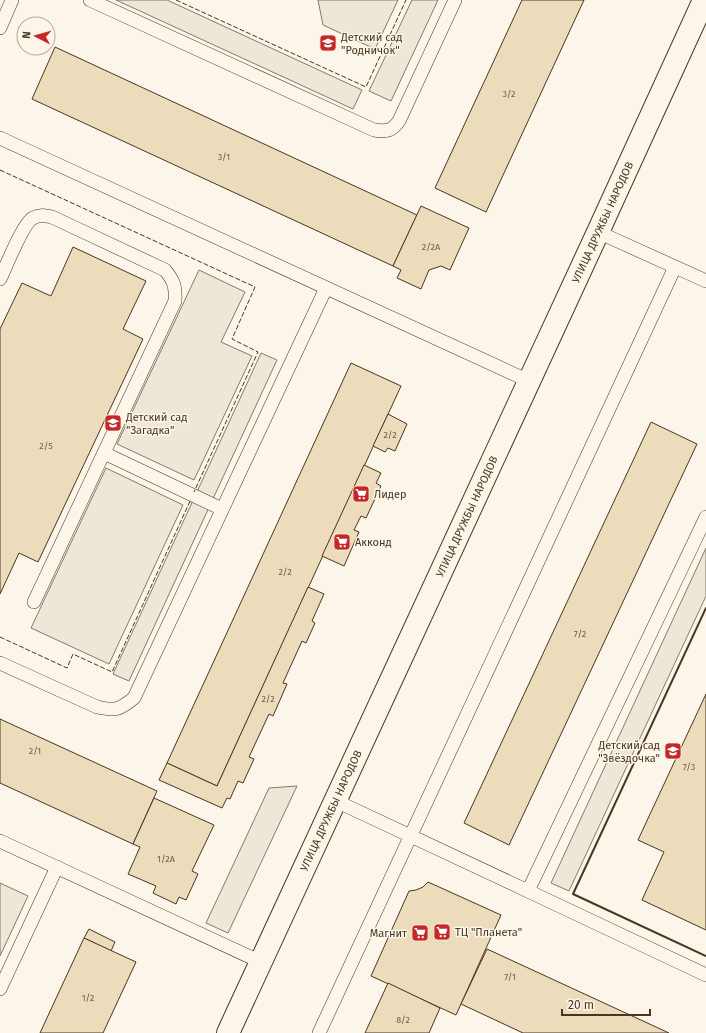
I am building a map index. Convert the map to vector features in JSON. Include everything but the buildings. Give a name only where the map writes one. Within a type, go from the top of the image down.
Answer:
[{"type":"street","name":"УЛИЦА ДРУЖБЫ НАРОДОВ","points":[[228,1033],[704,0]]},
{"type":"lane","points":[[0,28],[12,0]]},
{"type":"lane","points":[[90,0],[374,130],[384,132],[394,128],[399,121],[455,0]]},
{"type":"lane","points":[[0,138],[529,381]]},
{"type":"lane","points":[[0,279],[25,227],[32,218],[41,215],[52,217],[165,270],[176,288],[175,301],[34,602]]},
{"type":"lane","points":[[598,232],[706,281]]},
{"type":"lane","points":[[319,1033],[675,267]]},
{"type":"lane","points":[[0,663],[97,708],[112,710],[123,707],[134,698],[326,288]]},
{"type":"lane","points":[[104,454],[222,510]]},
{"type":"lane","points":[[528,891],[706,517]]},
{"type":"lane","points":[[336,801],[706,975]]},
{"type":"lane","points":[[0,841],[262,962]]},
{"type":"lane","points":[[0,989],[57,868]]},
{"type":"shaded area","points":[[116,0],[167,0],[362,90],[353,109]]},
{"type":"shaded area","points":[[318,0],[398,0],[375,49],[323,25]]},
{"type":"shaded area","points":[[412,0],[438,0],[391,101],[369,91]]},
{"type":"shaded area","points":[[199,270],[245,292],[221,342],[252,356],[194,480],[117,444]]},
{"type":"shaded area","points":[[261,353],[277,360],[129,681],[113,674]]},
{"type":"shaded area","points":[[106,468],[183,505],[109,664],[31,628]]},
{"type":"shaded area","points":[[706,548],[706,596],[569,891],[551,883]]},
{"type":"shaded area","points":[[297,786],[228,933],[206,923],[269,788]]},
{"type":"shaded area","points":[[0,883],[28,896],[0,956]]},
{"type":"fence","points":[[176,0],[366,87],[406,0]]},
{"type":"fence","points":[[0,170],[255,287],[232,339],[258,352],[194,492]]},
{"type":"fence","points":[[0,637],[67,668],[73,654],[112,672],[191,499]]},
{"type":"wall","points":[[706,608],[573,894],[706,956]]},
{"type":"place","name":"Детский сад \"Родничок\"","points":[[328,43]]},
{"type":"place","name":"Детский сад \"Загадка\"","points":[[113,423]]},
{"type":"place","name":"Лидер","points":[[361,494]]},
{"type":"place","name":"Акконд","points":[[342,542]]},
{"type":"place","name":"Детский сад \"Звёздочка\"","points":[[673,751]]},
{"type":"place","name":"ТЦ \"Планета\"","points":[[442,932]]},
{"type":"place","name":"Магнит","points":[[420,933]]}]
